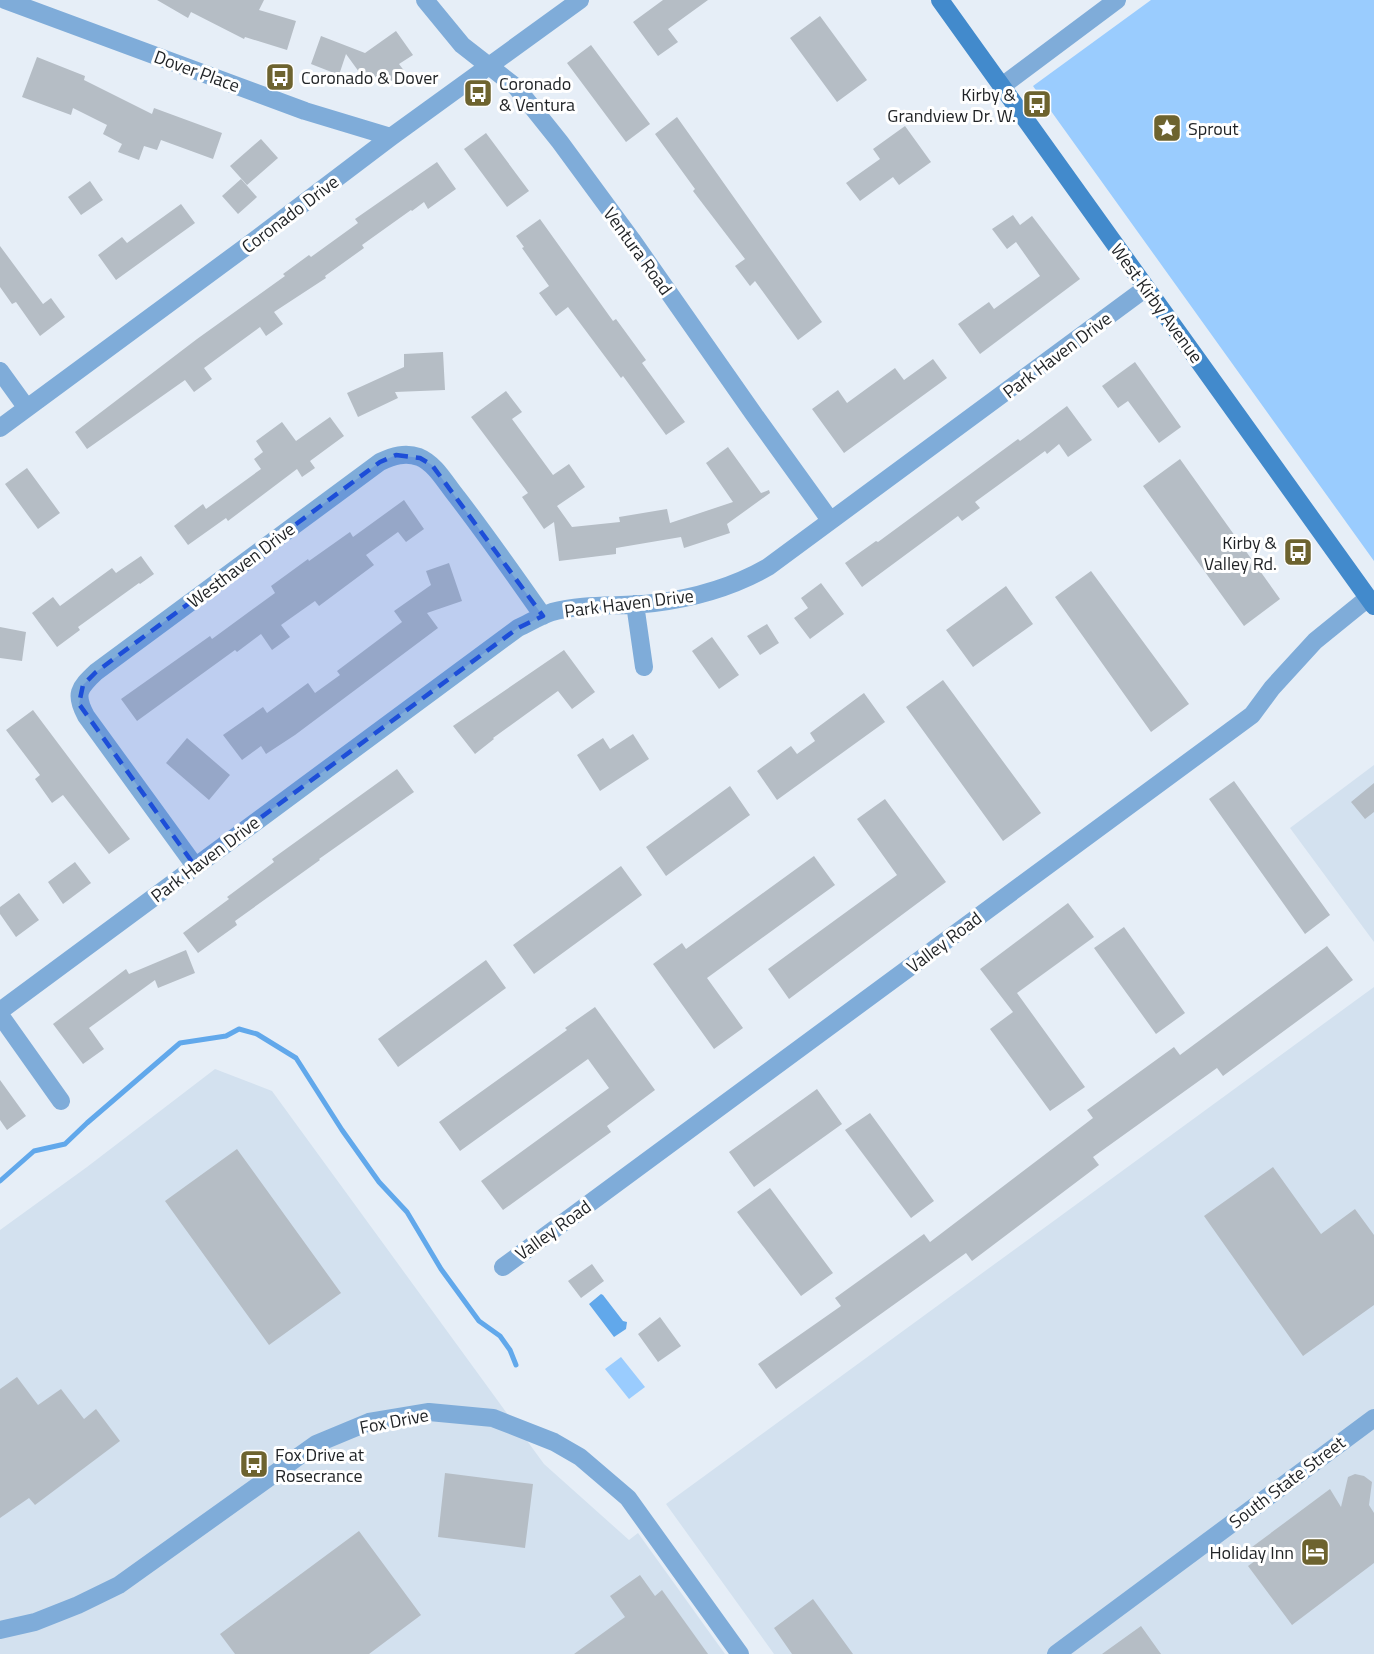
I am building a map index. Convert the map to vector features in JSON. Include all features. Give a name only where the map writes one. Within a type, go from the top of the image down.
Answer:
[{"type":"main road","name":"West Kirby Avenue","points":[[940,0],[1371,602]]},
{"type":"street","name":"Dover Place","points":[[5,0],[305,111],[391,138]]},
{"type":"street","name":"Ventura Road","points":[[425,0],[462,45],[516,87],[560,142],[830,520]]},
{"type":"street","name":"Coronado Drive","points":[[0,428],[580,0]]},
{"type":"street","points":[[1002,86],[1117,0]]},
{"type":"street","name":"Park Haven Drive","points":[[0,1013],[518,628],[543,616],[564,610],[687,598],[720,589],[753,576],[1146,288]]},
{"type":"street","points":[[0,371],[26,407]]},
{"type":"street","name":"Westhaven Drive","points":[[195,866],[86,716],[79,704],[78,696],[83,685],[96,672],[380,462],[396,455],[406,454],[432,465],[478,524],[543,616]]},
{"type":"street","name":"Valley Road","points":[[503,1267],[1252,715],[1272,688],[1315,640],[1371,602]]},
{"type":"street","points":[[635,604],[644,667]]},
{"type":"street","points":[[0,1013],[61,1101]]},
{"type":"street","name":"Fox Drive","points":[[0,1630],[35,1622],[119,1585],[316,1444],[369,1422],[429,1412],[493,1418],[554,1442],[580,1457],[628,1498],[740,1654]]},
{"type":"street","name":"South State Street","points":[[1056,1654],[1374,1418]]},
{"type":"highlighted area","points":[[396,455],[420,458],[432,465],[543,616],[518,628],[195,866],[79,704],[83,685],[96,672],[380,462]]},
{"type":"shaded area","points":[[1151,0],[1374,0],[1374,561],[1033,86]]},
{"type":"shaded area","points":[[1374,765],[1374,942],[1290,828]]},
{"type":"shaded area","points":[[1374,987],[1374,1654],[774,1654],[666,1504]]},
{"type":"shaded area","points":[[215,1069],[272,1091],[544,1464],[629,1540],[638,1533],[725,1654],[0,1654],[0,1230]]},
{"type":"shaded area","points":[[601,1294],[623,1321],[627,1322],[626,1329],[614,1337],[589,1304]]},
{"type":"shaded area","points":[[621,1357],[645,1387],[629,1399],[605,1369]]},
{"type":"building","points":[[157,0],[264,0],[259,10],[296,21],[287,50],[245,37],[244,39],[191,12],[188,18]]},
{"type":"building","points":[[663,0],[708,0],[668,29],[678,42],[658,56],[633,22]]},
{"type":"building","points":[[820,16],[867,80],[837,102],[790,38]]},
{"type":"building","points":[[396,31],[413,55],[399,64],[405,72],[384,86],[377,76],[367,83],[346,54],[339,75],[311,64],[321,36],[365,53]]},
{"type":"building","points":[[591,45],[650,124],[626,142],[567,63]]},
{"type":"building","points":[[37,57],[85,76],[84,80],[152,114],[154,108],[222,133],[213,159],[161,140],[157,150],[144,146],[139,160],[118,152],[122,144],[103,134],[107,125],[73,108],[71,115],[22,97]]},
{"type":"building","points":[[677,117],[822,322],[798,340],[755,281],[750,286],[735,266],[745,259],[693,191],[695,189],[655,134]]},
{"type":"building","points":[[905,126],[931,162],[899,185],[893,177],[860,201],[846,183],[880,159],[873,149]]},
{"type":"building","points":[[486,133],[529,191],[507,207],[464,149]]},
{"type":"building","points":[[261,139],[278,158],[247,185],[230,166]]},
{"type":"building","points":[[437,162],[456,189],[428,209],[424,202],[411,210],[362,245],[364,248],[325,276],[326,278],[274,312],[283,324],[266,336],[260,327],[204,368],[212,379],[194,392],[185,380],[87,449],[75,432],[197,339],[285,276],[283,274],[358,223],[355,219]]},
{"type":"building","points":[[241,179],[257,197],[238,214],[222,196]]},
{"type":"building","points":[[90,181],[103,200],[81,215],[68,197]]},
{"type":"building","points":[[181,204],[195,223],[116,280],[98,255],[122,237],[127,243]]},
{"type":"building","points":[[1013,215],[1020,225],[1032,216],[1080,279],[980,354],[958,324],[989,302],[994,309],[1040,276],[1016,242],[1007,249],[992,229]]},
{"type":"building","points":[[540,219],[613,321],[616,319],[646,360],[642,363],[685,422],[666,435],[568,307],[556,316],[539,293],[549,286],[516,236]]},
{"type":"building","points":[[0,246],[43,304],[51,298],[65,317],[40,336],[16,302],[12,304],[0,287]]},
{"type":"building","points":[[443,352],[445,390],[395,392],[398,398],[358,417],[347,393],[404,367],[404,354]]},
{"type":"building","points":[[933,359],[947,378],[844,453],[812,409],[838,390],[847,403],[895,368],[904,380]]},
{"type":"building","points":[[1135,362],[1181,427],[1159,443],[1128,401],[1118,408],[1102,386]]},
{"type":"building","points":[[506,391],[522,412],[512,419],[553,475],[569,464],[585,487],[557,506],[572,527],[620,522],[619,517],[667,509],[670,523],[733,502],[706,463],[728,447],[761,493],[769,490],[770,493],[727,524],[730,533],[684,548],[681,537],[616,548],[616,554],[559,561],[554,522],[544,529],[522,497],[528,493],[471,417]]},
{"type":"building","points":[[1067,406],[1092,440],[1068,457],[1059,444],[1047,454],[1045,451],[975,502],[980,508],[962,521],[958,516],[862,587],[845,563],[876,541],[878,542],[1018,439],[1020,441]]},
{"type":"building","points":[[330,417],[344,436],[310,461],[315,468],[302,477],[297,469],[228,521],[226,518],[188,545],[174,526],[203,504],[206,509],[261,469],[254,459],[263,452],[256,441],[282,422],[296,441]]},
{"type":"building","points":[[1180,459],[1280,599],[1244,626],[1143,486]]},
{"type":"building","points":[[27,468],[60,513],[38,529],[5,484]]},
{"type":"building","points":[[404,500],[424,529],[406,542],[398,532],[366,555],[374,565],[319,606],[315,601],[281,625],[290,637],[272,650],[261,634],[237,652],[235,650],[137,721],[121,699],[210,636],[212,639],[275,593],[271,586],[308,559],[309,561],[350,532],[353,537]]},
{"type":"building","points":[[141,556],[154,574],[78,627],[80,630],[57,647],[32,613],[53,597],[60,606],[112,568],[116,573]]},
{"type":"building","points":[[449,563],[462,601],[427,613],[438,628],[295,735],[266,754],[261,746],[242,760],[223,735],[263,707],[267,713],[308,683],[315,693],[340,675],[337,671],[402,622],[394,611],[431,585],[426,571]]},
{"type":"building","points":[[1091,571],[1189,704],[1151,732],[1055,597]]},
{"type":"building","points":[[821,583],[844,614],[810,639],[794,618],[808,608],[801,598]]},
{"type":"building","points":[[1006,586],[1033,624],[973,667],[946,630]]},
{"type":"building","points":[[767,624],[779,643],[760,655],[747,636]]},
{"type":"building","points":[[0,627],[26,632],[22,661],[0,658]]},
{"type":"building","points":[[712,637],[739,675],[719,689],[692,651]]},
{"type":"building","points":[[564,650],[595,692],[572,709],[558,691],[493,738],[475,754],[453,726]]},
{"type":"building","points":[[943,680],[1041,813],[1003,841],[906,707]]},
{"type":"building","points":[[864,693],[885,722],[777,800],[757,771],[791,746],[797,754],[815,741],[810,733]]},
{"type":"building","points":[[33,710],[130,839],[109,854],[63,795],[52,803],[35,779],[40,775],[6,730]]},
{"type":"building","points":[[633,734],[649,759],[600,791],[577,755],[603,738],[610,749]]},
{"type":"building","points":[[187,738],[230,775],[209,800],[166,763]]},
{"type":"building","points":[[397,769],[414,792],[235,921],[237,925],[198,953],[183,933],[274,862],[272,859]]},
{"type":"building","points":[[1234,781],[1330,915],[1305,934],[1209,799]]},
{"type":"building","points":[[1374,783],[1374,812],[1365,819],[1351,802]]},
{"type":"building","points":[[730,786],[750,815],[666,876],[646,847]]},
{"type":"building","points":[[885,799],[946,882],[789,999],[768,969],[897,875],[857,819]]},
{"type":"building","points":[[814,856],[835,885],[707,978],[743,1028],[714,1049],[653,964],[682,943],[686,949]]},
{"type":"building","points":[[75,862],[91,883],[63,904],[48,882]]},
{"type":"building","points":[[621,866],[642,895],[534,974],[513,945]]},
{"type":"building","points":[[19,893],[39,920],[16,937],[0,914],[0,907]]},
{"type":"building","points":[[1068,903],[1094,937],[1017,993],[1085,1087],[1050,1111],[990,1029],[1013,1012],[980,969]]},
{"type":"building","points":[[1124,927],[1185,1013],[1156,1034],[1094,948]]},
{"type":"building","points":[[1327,946],[1353,980],[1223,1076],[1217,1068],[1093,1157],[1099,1165],[972,1261],[966,1253],[776,1389],[758,1364],[841,1306],[835,1298],[924,1234],[930,1242],[1093,1118],[1087,1110],[1174,1047],[1180,1055]]},
{"type":"building","points":[[186,950],[195,973],[158,988],[155,980],[89,1028],[104,1049],[83,1064],[53,1024],[126,969],[129,974]]},
{"type":"building","points":[[486,960],[506,988],[398,1067],[378,1039]]},
{"type":"building","points":[[595,1007],[655,1090],[607,1126],[611,1132],[503,1210],[481,1181],[609,1088],[588,1059],[460,1151],[439,1122],[567,1030],[565,1028]]},
{"type":"building","points":[[0,1080],[26,1116],[7,1130],[0,1120]]},
{"type":"building","points":[[817,1089],[842,1124],[754,1187],[729,1152]]},
{"type":"building","points":[[870,1113],[934,1201],[911,1218],[845,1130]]},
{"type":"building","points":[[237,1149],[341,1293],[269,1345],[165,1201]]},
{"type":"building","points":[[1273,1167],[1321,1234],[1355,1209],[1374,1235],[1374,1305],[1303,1356],[1204,1216]]},
{"type":"building","points":[[770,1188],[833,1273],[801,1296],[737,1212]]},
{"type":"building","points":[[592,1264],[604,1281],[581,1298],[568,1281]]},
{"type":"building","points":[[660,1317],[681,1346],[658,1362],[638,1334]]},
{"type":"building","points":[[17,1377],[38,1405],[61,1389],[84,1419],[96,1409],[120,1441],[35,1505],[29,1498],[0,1518],[0,1389]]},
{"type":"building","points":[[445,1473],[533,1484],[525,1548],[438,1537]]},
{"type":"building","name":"Holiday Inn","points":[[1355,1474],[1364,1476],[1372,1482],[1369,1505],[1374,1513],[1374,1563],[1292,1625],[1248,1566],[1259,1558],[1252,1547],[1330,1489],[1341,1507],[1348,1477]]},
{"type":"building","points":[[359,1531],[421,1615],[369,1654],[235,1654],[220,1634]]},
{"type":"building","points":[[640,1575],[655,1596],[662,1590],[708,1654],[574,1654],[625,1617],[610,1596]]},
{"type":"building","points":[[813,1599],[853,1654],[792,1654],[774,1628]]},
{"type":"building","points":[[1141,1626],[1161,1654],[1102,1654]]},
{"type":"waterway","points":[[0,1181],[34,1151],[65,1144],[180,1043],[226,1036],[239,1029],[257,1034],[296,1058],[342,1130],[379,1182],[407,1212],[441,1269],[479,1321],[500,1336],[510,1350],[516,1365]]},
{"type":"place","name":"Coronado & Dover","points":[[280,77]]},
{"type":"place","name":"Coronado & Ventura","points":[[478,93]]},
{"type":"place","name":"Kirby & Grandview Dr. W.","points":[[1037,104]]},
{"type":"place","name":"Sprout","points":[[1167,128]]},
{"type":"place","name":"Kirby & Valley Rd.","points":[[1298,552]]},
{"type":"place","name":"Fox Drive at Rosecrance","points":[[254,1464]]},
{"type":"place","name":"Holiday Inn","points":[[1315,1552]]}]
